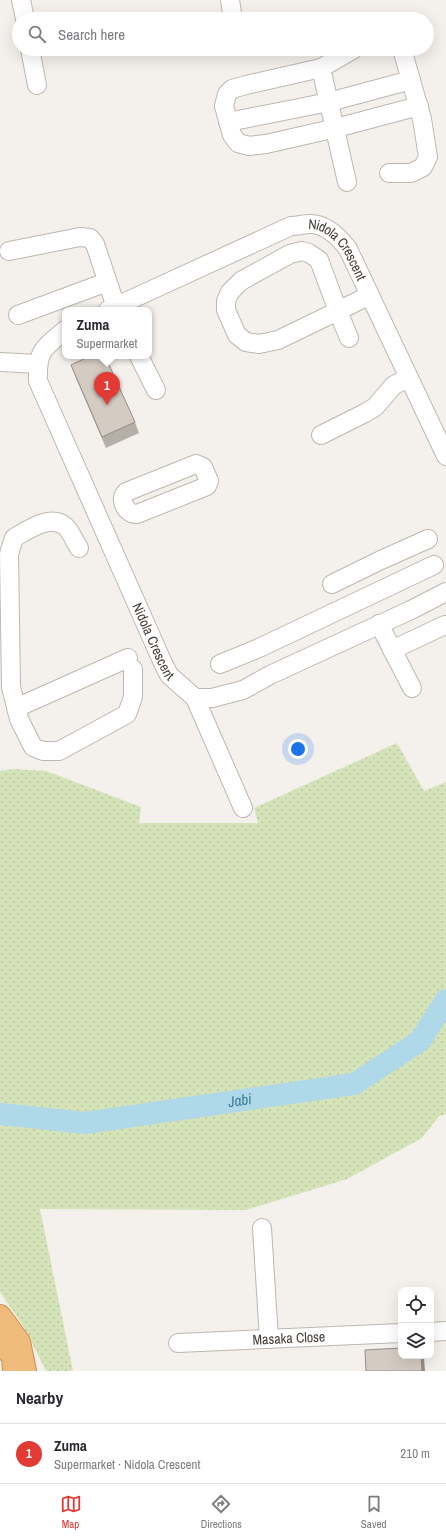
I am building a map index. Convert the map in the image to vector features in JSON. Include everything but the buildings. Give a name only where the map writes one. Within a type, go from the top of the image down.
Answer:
[{"type":"highway","points":[[0,1316],[19,1342],[25,1371]]},
{"type":"highway","points":[[0,1343],[13,1356],[14,1371]]},
{"type":"street","points":[[21,0],[23,12]]},
{"type":"street","points":[[230,0],[233,12]]},
{"type":"street","points":[[31,56],[37,85]]},
{"type":"street","points":[[342,56],[321,68],[232,89],[227,94],[224,106],[232,135],[238,143],[249,146],[336,128],[418,106]]},
{"type":"street","points":[[389,173],[411,173],[423,167],[428,156],[427,143],[404,56]]},
{"type":"street","points":[[321,68],[336,128],[347,182]]},
{"type":"street","points":[[228,122],[329,102],[411,80]]},
{"type":"street","name":"Nidola Crescent","points":[[117,307],[291,226],[310,224],[324,226],[340,239],[348,249],[446,456]]},
{"type":"street","points":[[9,251],[80,236],[90,238],[95,244],[107,282],[113,307]]},
{"type":"street","points":[[349,338],[338,311],[319,260],[309,253],[302,251],[290,254],[241,281],[230,292],[226,301],[226,310],[237,335],[246,342],[259,344],[278,340],[338,311],[370,295]]},
{"type":"street","points":[[18,315],[107,282]]},
{"type":"street","name":"Nidola Crescent","points":[[62,333],[44,348],[38,364],[38,381],[169,675],[195,698]]},
{"type":"street","points":[[140,359],[156,390]]},
{"type":"street","points":[[0,362],[38,364]]},
{"type":"street","points":[[321,435],[375,407],[394,385],[409,378]]},
{"type":"street","points":[[99,519],[126,507]]},
{"type":"street","points":[[16,708],[131,664],[133,697],[127,714],[59,751],[43,751],[33,747],[19,719],[16,708],[11,687],[9,554],[14,538],[40,523],[56,521],[66,527],[79,548]]},
{"type":"street","points":[[332,584],[428,539]]},
{"type":"street","points":[[381,560],[411,610]]},
{"type":"street","points":[[220,664],[259,648],[434,565]]},
{"type":"street","points":[[243,808],[195,698],[212,698],[243,690],[270,675],[411,610],[439,595],[446,625],[392,650]]},
{"type":"street","points":[[379,624],[412,688]]},
{"type":"street","points":[[259,648],[270,675]]},
{"type":"street","points":[[262,1228],[269,1339]]},
{"type":"street","points":[[434,1332],[446,1331]]},
{"type":"street","name":"Masaka Close","points":[[178,1343],[398,1333]]},
{"type":"green space","points":[[397,743],[424,791],[446,782],[446,1114],[439,1116],[422,1138],[347,1179],[246,1210],[40,1209],[73,1371],[46,1371],[25,1329],[0,1292],[0,771],[13,769],[46,771],[141,807],[139,823],[258,823],[254,808]]},
{"type":"waterway","name":"Jabi","points":[[0,1114],[85,1123],[354,1084],[420,1041],[446,1000]]},
{"type":"place","name":"Zuma","points":[[107,405]]}]
